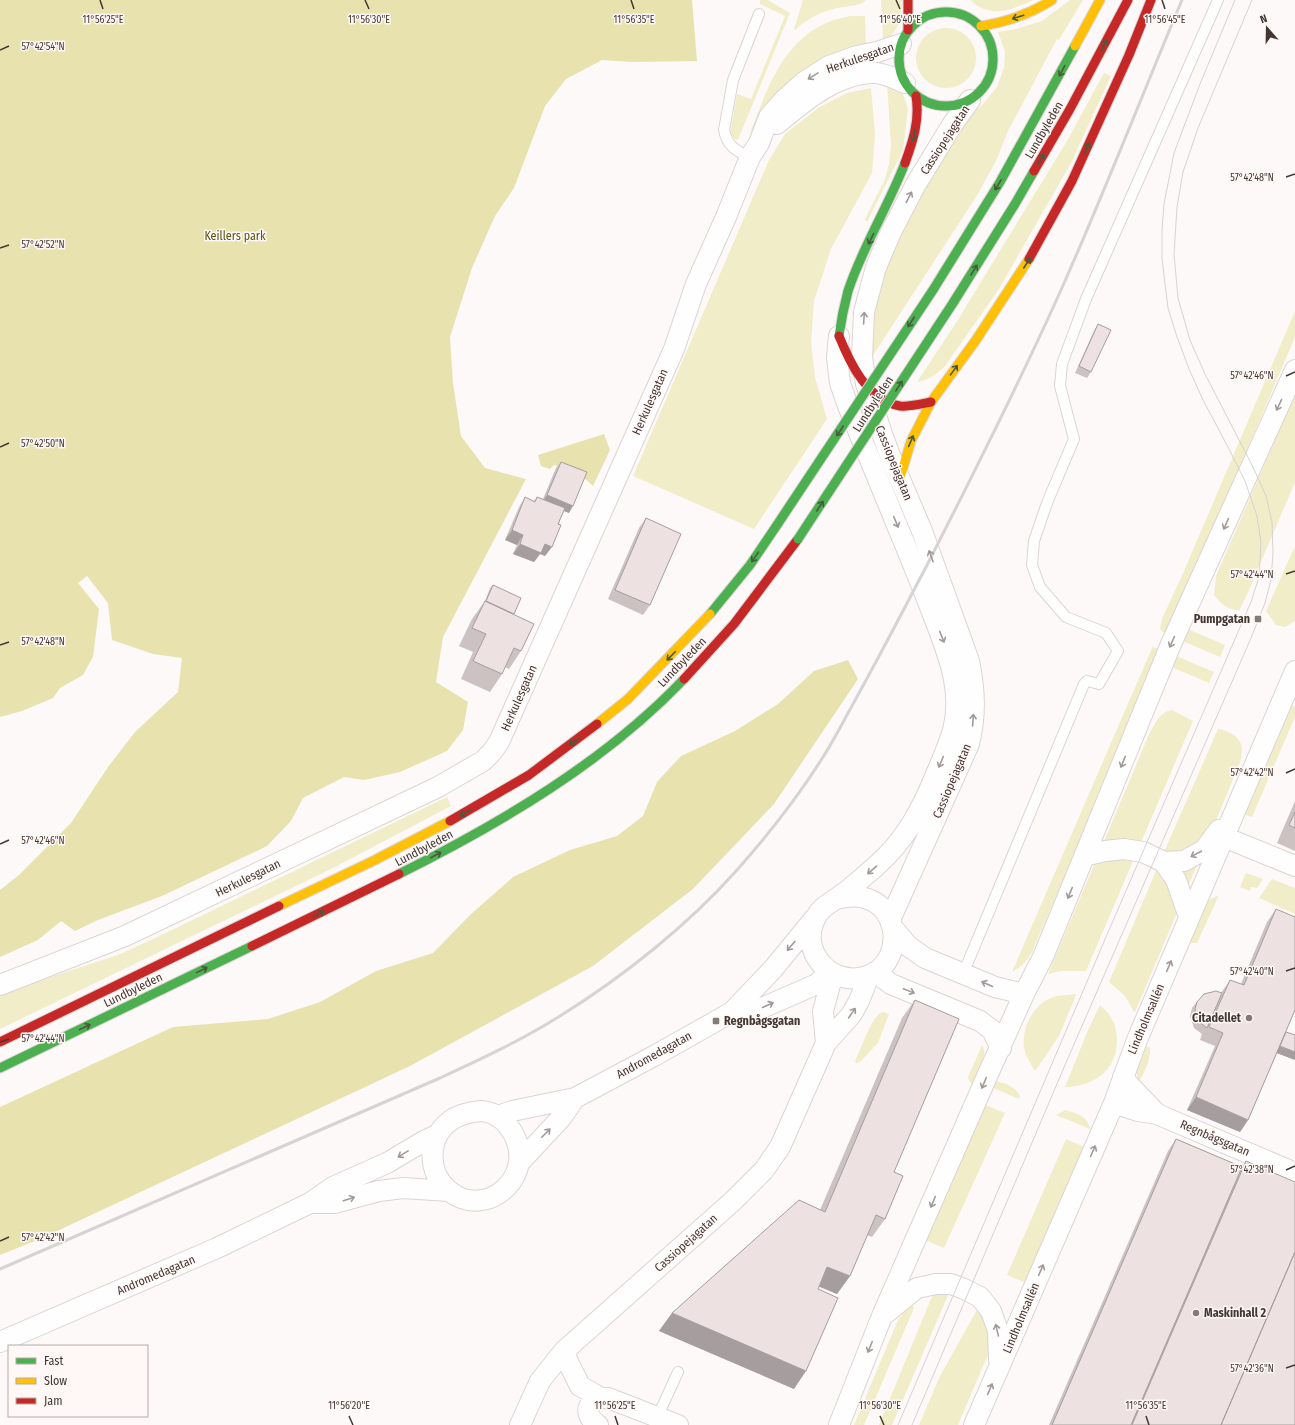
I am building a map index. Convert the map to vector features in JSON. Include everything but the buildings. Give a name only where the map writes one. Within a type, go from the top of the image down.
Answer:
[{"type":"main road","points":[[905,37],[917,21],[928,15],[940,12],[953,12],[974,20],[981,26],[990,41],[994,58],[991,74],[983,89],[970,100],[952,106],[933,105],[911,90],[900,71],[898,57],[905,37],[908,0]]},
{"type":"main road","points":[[981,26],[1021,17],[1052,0]]},
{"type":"main road","name":"Lundbyleden","points":[[0,1042],[375,860],[456,818],[529,775],[617,708],[708,618],[750,565],[778,525],[933,290],[1000,182],[1100,0]]},
{"type":"main road","name":"Lundbyleden","points":[[0,1068],[391,879],[472,836],[543,794],[608,746],[658,704],[690,674],[763,588],[798,539],[954,303],[1015,204],[1058,129],[1128,0]]},
{"type":"main road","points":[[900,478],[910,441],[931,402],[976,340],[1026,264],[1072,181],[1126,62],[1151,0]]},
{"type":"main road","points":[[957,5],[966,16]]},
{"type":"main road","name":"Cassiopejagatan","points":[[839,336],[840,321],[850,284],[900,178],[913,140],[918,114],[911,90]]},
{"type":"main road","points":[[839,336],[853,367],[866,384],[879,396],[896,404],[909,406],[931,402]]},
{"type":"street","name":"Herkulesgatan","points":[[0,985],[125,936],[438,787],[468,771],[483,761],[492,752],[499,742],[513,712],[674,349],[696,284],[769,117],[783,101],[804,82],[829,66],[857,56],[877,52],[905,37]]},
{"type":"street","name":"Herkulesgatan","points":[[755,150],[777,124],[801,103],[843,80],[878,73],[891,77],[911,90]]},
{"type":"street","name":"Cassiopejagatan","points":[[520,1425],[540,1381],[564,1351],[733,1201],[764,1170],[780,1148],[826,1043],[851,1015],[872,974],[885,963],[892,951],[894,937],[892,924],[926,841],[969,744],[973,726],[974,704],[973,683],[969,661],[922,531],[886,446],[866,384],[862,357],[864,312],[876,267],[891,232],[916,184],[952,125],[970,100]]},
{"type":"street","name":"Cassiopejagatan","points":[[837,899],[878,865],[899,842],[912,824],[924,802],[945,753],[953,728],[956,710],[955,690],[946,648],[840,383],[836,358],[839,336]]},
{"type":"street","name":"Lindholmsallén","points":[[839,1425],[882,1316],[988,1074],[1024,994],[1043,957],[1171,644],[1295,370]]},
{"type":"street","name":"Lindholmsallén","points":[[974,1425],[1114,1103],[1137,1040],[1295,671]]},
{"type":"street","points":[[1164,862],[1184,860],[1204,850],[1238,804]]},
{"type":"street","points":[[1224,837],[1295,866]]},
{"type":"street","points":[[1084,856],[1105,851],[1124,849],[1143,852],[1164,862],[1176,880],[1190,917]]},
{"type":"street","points":[[1001,1048],[992,1030],[980,1021],[891,984],[872,974],[855,979],[848,979],[831,973],[818,960],[811,945],[811,934],[816,916],[822,909],[837,899],[846,896],[867,898],[880,907],[908,946],[925,958],[995,987],[1024,994]]},
{"type":"street","name":"Andromedagatan","points":[[498,1116],[512,1111],[575,1098],[732,1012],[773,969],[816,916]]},
{"type":"street","points":[[732,1012],[748,1014],[817,984],[831,973]]},
{"type":"street","name":"Cassiopejagatan","points":[[826,1043],[823,1011],[831,973]]},
{"type":"street","name":"Regnbågsgatan","points":[[1123,1078],[1157,1114]]},
{"type":"street","name":"Andromedagatan","points":[[520,1162],[561,1118],[575,1098]]},
{"type":"street","name":"Regnbågsgatan","points":[[1114,1103],[1138,1111],[1157,1114],[1295,1173]]},
{"type":"street","name":"Andromedagatan","points":[[0,1342],[217,1248],[310,1202],[333,1187],[387,1163],[437,1135],[450,1121],[460,1115],[481,1111],[491,1112],[498,1116],[506,1122],[516,1136],[520,1150],[520,1162],[517,1173],[511,1183],[503,1191],[493,1197],[482,1200],[459,1197],[449,1191],[402,1188],[379,1191],[334,1203],[310,1202]]},
{"type":"street","points":[[437,1135],[432,1161],[435,1172],[449,1191]]},
{"type":"street","name":"Lindholmsallén","points":[[882,1316],[917,1288],[936,1284],[951,1284],[964,1289],[980,1297],[991,1311],[998,1331],[999,1368]]},
{"type":"street","points":[[564,1351],[580,1386],[601,1398]]},
{"type":"street","points":[[598,1425],[592,1421],[588,1413],[589,1405],[593,1401],[601,1398],[608,1398],[659,1422]]},
{"type":"lane","points":[[963,974],[1084,684],[1087,681],[1099,684],[1118,652],[1106,633],[1066,617],[1040,587],[1032,565],[1034,541],[1046,503],[1074,439],[1060,386],[1062,364],[1086,299],[1218,0]]},
{"type":"lane","points":[[755,150],[733,148],[726,138],[724,130],[733,80],[759,14]]},
{"type":"lane","points":[[659,1422],[678,1372]]},
{"type":"shaded area","points":[[760,0],[768,0],[790,13],[738,140],[730,134],[737,94],[751,99],[785,16],[760,4]]},
{"type":"shaded area","points":[[803,0],[866,0],[860,4],[837,8],[817,15],[803,23],[795,30],[794,29]]},
{"type":"shaded area","points":[[881,0],[902,0],[900,18],[896,29],[889,38],[883,41]]},
{"type":"shaded area","points":[[970,0],[1034,0],[1017,7],[1002,11],[994,11],[986,10]]},
{"type":"shaded area","points":[[1070,0],[1083,0],[1059,40],[1057,39],[1008,131],[996,161],[976,197],[870,360],[868,342],[878,282],[903,223],[968,118],[983,104],[997,87],[1004,68],[1005,52],[998,32],[1016,29],[1042,21]]},
{"type":"shaded area","points":[[850,16],[865,16],[866,46],[767,107],[749,135],[769,87],[785,57],[809,33],[824,24]]},
{"type":"shaded area","points":[[946,28],[963,33],[971,41],[976,58],[971,75],[963,83],[946,88],[929,83],[921,75],[916,58],[921,41],[929,33]]},
{"type":"shaded area","points":[[1104,73],[1111,76],[1071,163],[999,289],[945,366],[939,372],[925,380],[917,382],[956,323],[1067,141]]},
{"type":"shaded area","points":[[887,83],[895,85],[903,94],[908,109],[903,150],[867,222],[865,219],[885,179],[889,164],[891,145]]},
{"type":"shaded area","points":[[871,88],[875,134],[872,173],[831,249],[814,301],[811,342],[815,377],[827,419],[754,529],[633,476],[769,160],[785,134],[818,108],[847,93]]},
{"type":"shaded area","points":[[1295,311],[1295,337],[1168,634],[1164,633],[1160,629],[1162,619]]},
{"type":"shaded area","points":[[1295,394],[1295,482],[1239,611],[1231,609],[1225,606],[1214,595],[1216,576]]},
{"type":"shaded area","points":[[1295,546],[1295,621],[1285,627],[1276,625],[1266,611]]},
{"type":"shaded area","points":[[1185,628],[1225,645],[1220,657],[1180,640]]},
{"type":"shaded area","points":[[1152,648],[1161,650],[1032,952],[1024,964],[1012,972]]},
{"type":"shaded area","points":[[1174,655],[1214,672],[1209,683],[1169,666]]},
{"type":"shaded area","points":[[1290,704],[1295,707],[1295,717],[1252,817],[1242,814]]},
{"type":"shaded area","points":[[1172,710],[1193,721],[1086,971],[1061,971],[1048,974],[1150,732],[1161,715]]},
{"type":"shaded area","points":[[1218,729],[1234,735],[1240,742],[1242,750],[1240,763],[1134,1012],[1125,996],[1109,982]]},
{"type":"shaded area","points":[[447,797],[451,806],[335,867],[0,1029],[0,996],[23,986],[118,955]]},
{"type":"shaded area","points":[[1246,873],[1263,879],[1257,888],[1251,887],[1250,891],[1240,887]]},
{"type":"shaded area","points":[[1272,879],[1295,888],[1295,914],[1259,898]]},
{"type":"shaded area","points":[[1219,895],[1197,943],[1189,943],[1207,901]]},
{"type":"shaded area","points":[[1076,994],[1059,1036],[1036,1070],[1034,1070],[1024,1047],[1025,1032],[1030,1018],[1034,1011],[1045,1001],[1053,997]]},
{"type":"shaded area","points":[[1100,1005],[1109,1015],[1117,1034],[1116,1051],[1113,1060],[1102,1075],[1094,1080],[1085,1084],[1065,1087],[1088,1030]]},
{"type":"shaded area","points":[[883,1012],[889,1014],[878,1043],[861,1061],[856,1063],[855,1061],[871,1025],[879,1014]]},
{"type":"shaded area","points":[[982,1045],[984,1050],[984,1059],[974,1083],[971,1083],[968,1077]]},
{"type":"shaded area","points":[[1146,1046],[1150,1048],[1149,1061],[1139,1081],[1137,1076],[1137,1067],[1141,1054]]},
{"type":"shaded area","points":[[995,1081],[1013,1087],[1020,1096],[1019,1099],[991,1087]]},
{"type":"shaded area","points":[[983,1104],[1005,1113],[944,1248],[925,1240]]},
{"type":"shaded area","points":[[1065,1110],[1084,1118],[1090,1129],[1056,1115]]},
{"type":"shaded area","points":[[1066,1139],[1084,1147],[1026,1283],[1007,1275]]},
{"type":"shaded area","points":[[949,1293],[892,1425],[879,1425],[933,1294]]},
{"type":"shaded area","points":[[911,1303],[914,1308],[864,1425],[854,1425],[898,1320]]},
{"type":"shaded area","points":[[978,1308],[983,1312],[990,1335],[990,1350],[958,1425],[919,1425],[940,1376]]},
{"type":"green space","name":"Keillers park","points":[[0,0],[692,0],[697,61],[633,62],[602,60],[566,79],[545,106],[514,188],[495,216],[472,268],[450,337],[453,383],[461,436],[485,468],[526,479],[443,637],[436,682],[468,702],[463,730],[447,751],[400,772],[364,780],[344,777],[303,798],[291,821],[267,846],[162,896],[98,920],[75,931],[61,921],[38,940],[0,957],[0,890],[19,875],[71,823],[108,767],[135,732],[178,692],[182,658],[153,654],[112,640],[108,603],[87,576],[78,583],[99,609],[93,657],[83,675],[60,688],[53,698],[22,711],[0,717]]},
{"type":"green space","points":[[604,434],[610,450],[593,486],[580,476],[565,468],[554,465],[550,469],[541,466],[538,455]]},
{"type":"green space","points":[[848,660],[858,679],[774,804],[693,889],[593,966],[410,1066],[40,1239],[0,1255],[0,1107],[173,1027],[268,1019],[320,1002],[376,971],[433,953],[470,915],[513,877],[570,850],[617,836],[643,816],[657,782],[681,756],[735,731],[778,704],[814,671]]},
{"type":"tram line","points":[[898,1425],[1106,937],[1251,602],[1259,577],[1261,542],[1257,516],[1245,481],[1203,400],[1189,369],[1176,334],[1168,308],[1162,259],[1164,204],[1174,153],[1200,84],[1235,0]]},
{"type":"tram line","points":[[912,1425],[1065,1065],[1251,638],[1265,603],[1271,580],[1273,553],[1272,522],[1266,496],[1252,465],[1205,374],[1190,340],[1178,298],[1174,254],[1177,207],[1183,172],[1198,128],[1252,0]]},
{"type":"railway","points":[[0,1269],[440,1078],[531,1033],[584,1001],[654,949],[698,911],[737,870],[782,815],[827,751],[872,670],[926,567],[1049,317],[1095,211],[1182,0]]},
{"type":"traffic: fast","points":[[946,12],[964,15],[979,26],[990,41],[993,59],[990,77],[979,92],[964,103],[946,106],[928,103],[913,92],[902,77],[899,59],[902,41],[913,26],[928,15],[946,12]]},
{"type":"traffic: fast","points":[[933,290],[1000,182],[1075,46]]},
{"type":"traffic: fast","points":[[839,336],[848,291],[854,274],[905,163]]},
{"type":"traffic: fast","points":[[953,303],[1034,171]]},
{"type":"traffic: fast","points":[[777,525],[933,290]]},
{"type":"traffic: fast","points":[[798,539],[953,303]]},
{"type":"traffic: fast","points":[[710,614],[750,565],[777,525]]},
{"type":"traffic: fast","points":[[399,874],[513,812],[586,764],[653,709],[684,679]]},
{"type":"traffic: fast","points":[[0,1068],[252,946]]},
{"type":"traffic: slow","points":[[981,26],[1018,17],[1052,0]]},
{"type":"traffic: slow","points":[[1075,46],[1100,0]]},
{"type":"traffic: slow","points":[[900,478],[911,441],[931,402],[976,340],[1029,259]]},
{"type":"traffic: slow","points":[[597,724],[628,699],[710,614]]},
{"type":"traffic: slow","points":[[279,906],[375,860],[450,821]]},
{"type":"traffic: jam","points":[[908,0],[908,30]]},
{"type":"traffic: jam","points":[[1034,171],[1070,109],[1128,0]]},
{"type":"traffic: jam","points":[[1029,259],[1072,181],[1129,55],[1151,0]]},
{"type":"traffic: jam","points":[[905,163],[913,138],[916,122],[916,96]]},
{"type":"traffic: jam","points":[[839,336],[854,368],[861,379],[878,396],[888,402],[900,406],[912,406],[931,402]]},
{"type":"traffic: jam","points":[[684,679],[734,624],[798,539]]},
{"type":"traffic: jam","points":[[450,821],[529,775],[597,724]]},
{"type":"traffic: jam","points":[[252,946],[399,874]]},
{"type":"traffic: jam","points":[[0,1042],[279,906]]},
{"type":"place","name":"Pumpgatan","points":[[1258,619]]},
{"type":"place","name":"Citadellet","points":[[1249,1018]]},
{"type":"place","name":"Regnbågsgatan","points":[[716,1021]]},
{"type":"place","name":"Maskinhall 2","points":[[1196,1313]]}]
